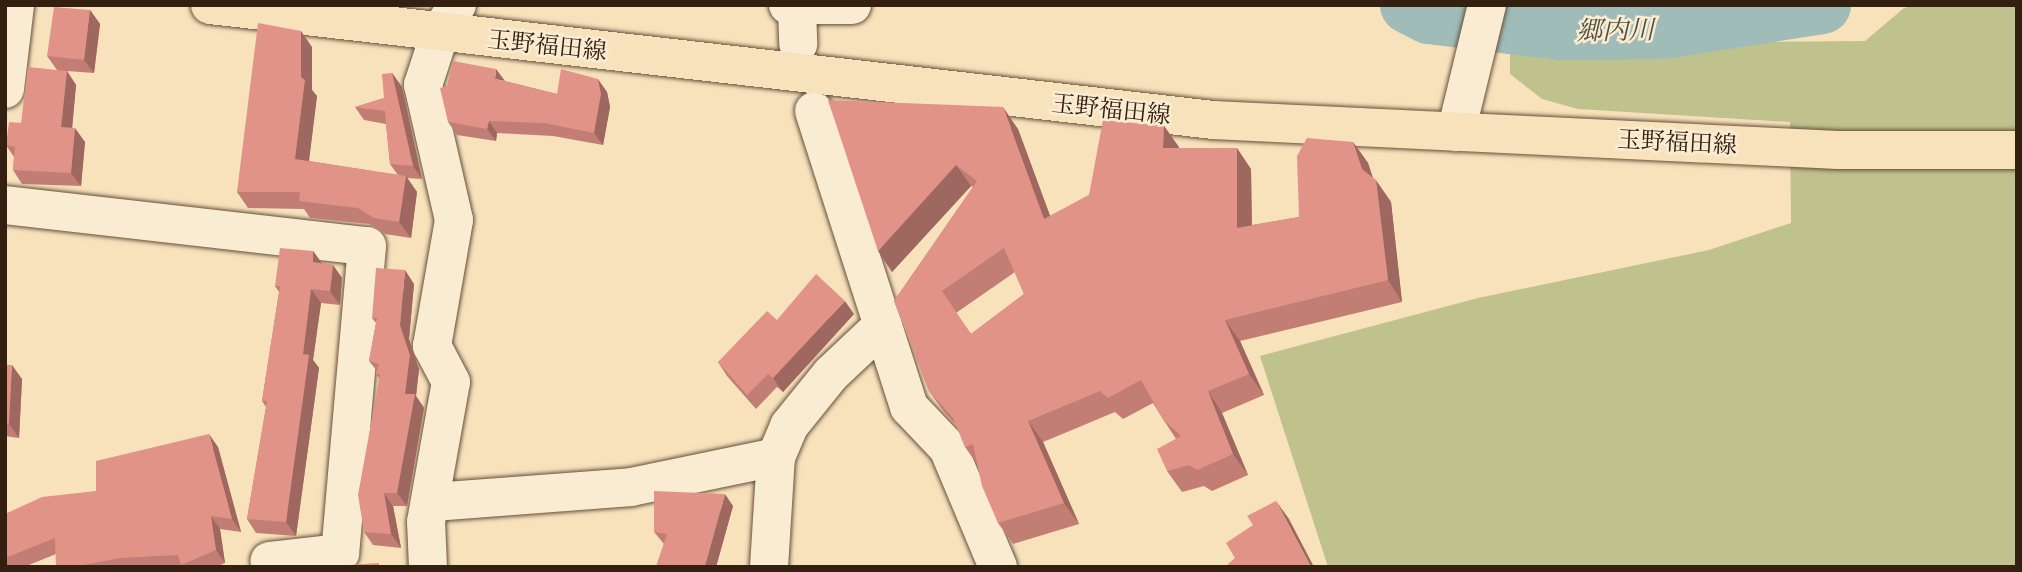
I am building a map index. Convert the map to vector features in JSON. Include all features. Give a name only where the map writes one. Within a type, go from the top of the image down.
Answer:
[{"type":"main road","name":"玉野福田線","points":[[209,5],[448,19],[1213,120],[1838,150],[2017,150]]},
{"type":"street","points":[[5,89],[15,5]]},
{"type":"street","points":[[794,19],[852,5]]},
{"type":"street","points":[[1456,132],[1487,5]]},
{"type":"street","points":[[428,567],[426,522],[433,502],[451,383],[432,346],[454,219],[423,85],[448,19]]},
{"type":"street","points":[[814,111],[909,407],[948,449],[998,567]]},
{"type":"street","points":[[5,205],[367,246],[340,553],[269,561]]},
{"type":"street","points":[[769,567],[776,457],[789,426],[823,385],[883,325]]},
{"type":"street","points":[[433,502],[631,487],[776,457]]},
{"type":"green space","points":[[1916,5],[2017,5],[2017,567],[1328,567],[1260,356],[1478,298],[1709,250],[1791,223],[1790,122],[1578,109],[1542,99],[1510,74],[1510,44],[1865,41],[1904,8]]},
{"type":"building","points":[[54,7],[90,10],[84,60],[47,56]]},
{"type":"building","points":[[258,23],[301,31],[301,77],[305,80],[295,159],[406,176],[399,222],[374,218],[358,208],[299,201],[300,192],[237,192]]},
{"type":"building","points":[[453,61],[496,69],[495,79],[557,94],[561,69],[598,79],[601,94],[594,133],[544,123],[489,121],[487,129],[448,122],[440,88],[447,86]]},
{"type":"building","points":[[28,67],[67,71],[61,127],[75,128],[71,173],[13,170],[15,147],[6,145],[9,122],[21,123]]},
{"type":"building","points":[[392,73],[413,166],[390,164],[385,111],[355,107],[384,98],[382,74]]},
{"type":"building","points":[[828,100],[1003,107],[1044,219],[1089,195],[1103,120],[1164,126],[1163,148],[1237,148],[1237,228],[1299,217],[1297,156],[1307,138],[1353,142],[1362,169],[1376,180],[1388,280],[1225,320],[1249,374],[1208,391],[1233,454],[1197,470],[1189,465],[1167,471],[1157,449],[1181,436],[1163,419],[1141,380],[1108,398],[1100,391],[1028,421],[1064,503],[998,523],[982,486],[973,444],[965,447],[953,418],[929,391],[894,301],[977,181],[956,165],[878,251]],"holes":[[[1004,248],[1024,294],[971,334],[942,291]]]},
{"type":"building","points":[[280,248],[313,251],[313,262],[333,265],[330,291],[311,289],[303,354],[309,355],[286,522],[247,519],[267,401],[262,401],[280,286],[275,286]]},
{"type":"building","points":[[376,268],[405,270],[400,325],[410,355],[405,394],[415,394],[397,493],[384,493],[391,534],[364,532],[358,495],[380,374],[376,374],[379,364],[369,361],[377,318],[372,318]]},
{"type":"building","points":[[816,274],[845,301],[773,378],[768,374],[747,395],[718,362],[767,311],[777,320]]},
{"type":"building","points":[[5,365],[12,365],[9,424],[5,424]]},
{"type":"building","points":[[209,434],[232,519],[211,516],[216,550],[181,565],[178,555],[120,558],[73,567],[56,567],[55,538],[5,558],[5,514],[42,497],[96,491],[96,461]]},
{"type":"building","points":[[654,491],[725,494],[705,566],[707,567],[656,567],[667,534],[654,532]]},
{"type":"building","points":[[1276,501],[1311,567],[1225,567],[1235,558],[1226,543],[1253,525],[1247,516]]},
{"type":"building","points":[[379,563],[379,567],[319,567]]},
{"type":"waterway","name":"郷内川","points":[[1409,5],[1429,15],[1560,31],[1663,30],[1822,5]]}]
